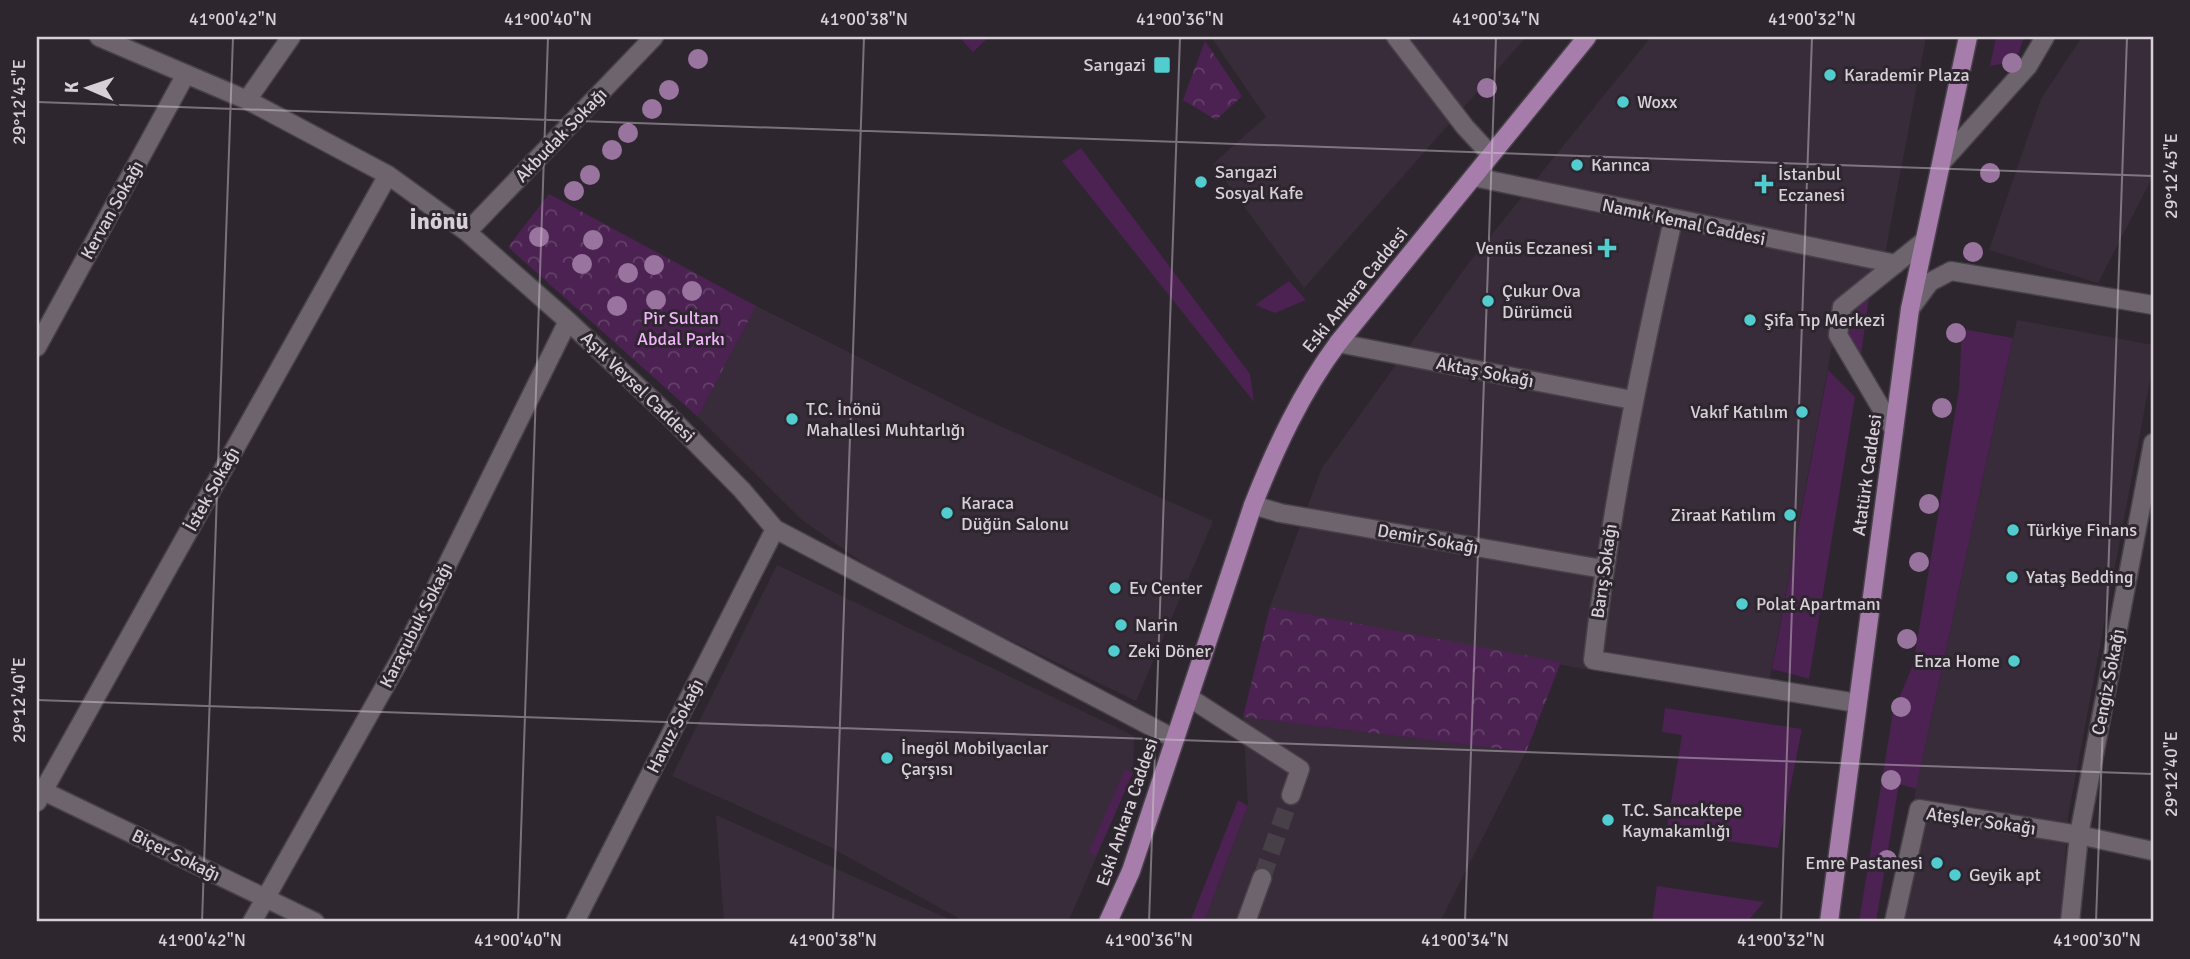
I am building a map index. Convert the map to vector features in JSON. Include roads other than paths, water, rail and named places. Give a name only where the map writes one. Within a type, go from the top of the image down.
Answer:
[{"type":"main road","name":"Eski Ankara Caddesi","points":[[1115,917],[1253,505],[1276,446],[1318,369],[1587,37]]},
{"type":"main road","name":"Atatürk Caddesi","points":[[1829,922],[1909,309],[1968,37]]},
{"type":"main road","points":[[1814,922],[1837,876]]},
{"type":"street","name":"Aşık Veysel Caddesi","points":[[99,37],[247,100],[388,175],[467,232],[568,321],[710,456],[775,529],[1175,739]]},
{"type":"street","points":[[247,100],[291,37]]},
{"type":"street","name":"Akbudak Sokağı","points":[[467,232],[654,37]]},
{"type":"street","points":[[1396,37],[1465,127],[1490,154]]},
{"type":"street","points":[[1942,162],[2028,66],[2045,37]]},
{"type":"street","name":"Kervan Sokağı","points":[[37,347],[186,74]]},
{"type":"street","name":"İstek Sokağı","points":[[39,794],[388,175]]},
{"type":"street","name":"Namık Kemal Caddesi","points":[[1474,177],[1896,264]]},
{"type":"street","name":"Barış Sokağı","points":[[1673,220],[1632,400],[1603,569],[1592,660],[1857,703]]},
{"type":"street","points":[[1894,430],[1838,335],[1842,307],[1924,241]]},
{"type":"street","points":[[1909,309],[1930,282],[1951,271],[2153,305]]},
{"type":"street","name":"Karaçubuk Sokağı","points":[[252,922],[402,656],[568,321]]},
{"type":"street","name":"Aktaş Sokağı","points":[[1338,343],[1632,400]]},
{"type":"street","name":"Cengiz Sokağı","points":[[2070,922],[2079,835],[2153,443]]},
{"type":"street","name":"Demir Sokağı","points":[[1253,505],[1280,513],[1603,569]]},
{"type":"street","name":"Havuz Sokağı","points":[[575,922],[775,529]]},
{"type":"street","points":[[1190,698],[1300,769],[1291,795]]},
{"type":"street","name":"Biçer Sokağı","points":[[39,794],[315,922]]},
{"type":"street","name":"Ateşler Sokağı","points":[[1894,922],[1919,809],[2079,835],[2153,851]]},
{"type":"street","points":[[1246,922],[1262,877]]},
{"type":"tunnel","points":[[1262,878],[1291,795]]},
{"type":"place","name":"Sarıgazi","points":[[1162,65]]},
{"type":"place","name":"Karademir Plaza","points":[[1830,75]]},
{"type":"place","name":"Woxx","points":[[1623,102]]},
{"type":"place","name":"Karınca","points":[[1577,165]]},
{"type":"place","name":"Sarıgazi Sosyal Kafe","points":[[1201,182]]},
{"type":"place","name":"İstanbul Eczanesi","points":[[1764,184]]},
{"type":"place","name":"Venüs Eczanesi","points":[[1607,248]]},
{"type":"place","name":"Çukur Ova Dürümcü","points":[[1488,301]]},
{"type":"place","name":"Şifa Tıp Merkezi","points":[[1750,320]]},
{"type":"place","name":"Vakıf Katılım","points":[[1802,412]]},
{"type":"place","name":"T.C. İnönü Mahallesi Muhtarlığı","points":[[792,419]]},
{"type":"place","name":"Karaca Düğün Salonu","points":[[947,513]]},
{"type":"place","name":"Ziraat Katılım","points":[[1790,515]]},
{"type":"place","name":"Türkiye Finans","points":[[2013,530]]},
{"type":"place","name":"Yataş Bedding","points":[[2012,577]]},
{"type":"place","name":"Ev Center","points":[[1115,588]]},
{"type":"place","name":"Polat Apartmanı","points":[[1742,604]]},
{"type":"place","name":"Narin","points":[[1121,625]]},
{"type":"place","name":"Zeki Döner","points":[[1114,651]]},
{"type":"place","name":"Enza Home","points":[[2014,661]]},
{"type":"place","name":"İnegöl Mobilyacılar Çarşısı","points":[[887,758]]},
{"type":"place","name":"T.C. Sancaktepe Kaymakamlığı","points":[[1608,820]]},
{"type":"place","name":"Emre Pastanesi","points":[[1937,863]]},
{"type":"place","name":"Geyik apt","points":[[1955,875]]},
{"type":"district","name":"İnönü","points":[[439,221]]},
{"type":"park label","name":"Pir Sultan Abdal Parkı","points":[[681,328]]}]
